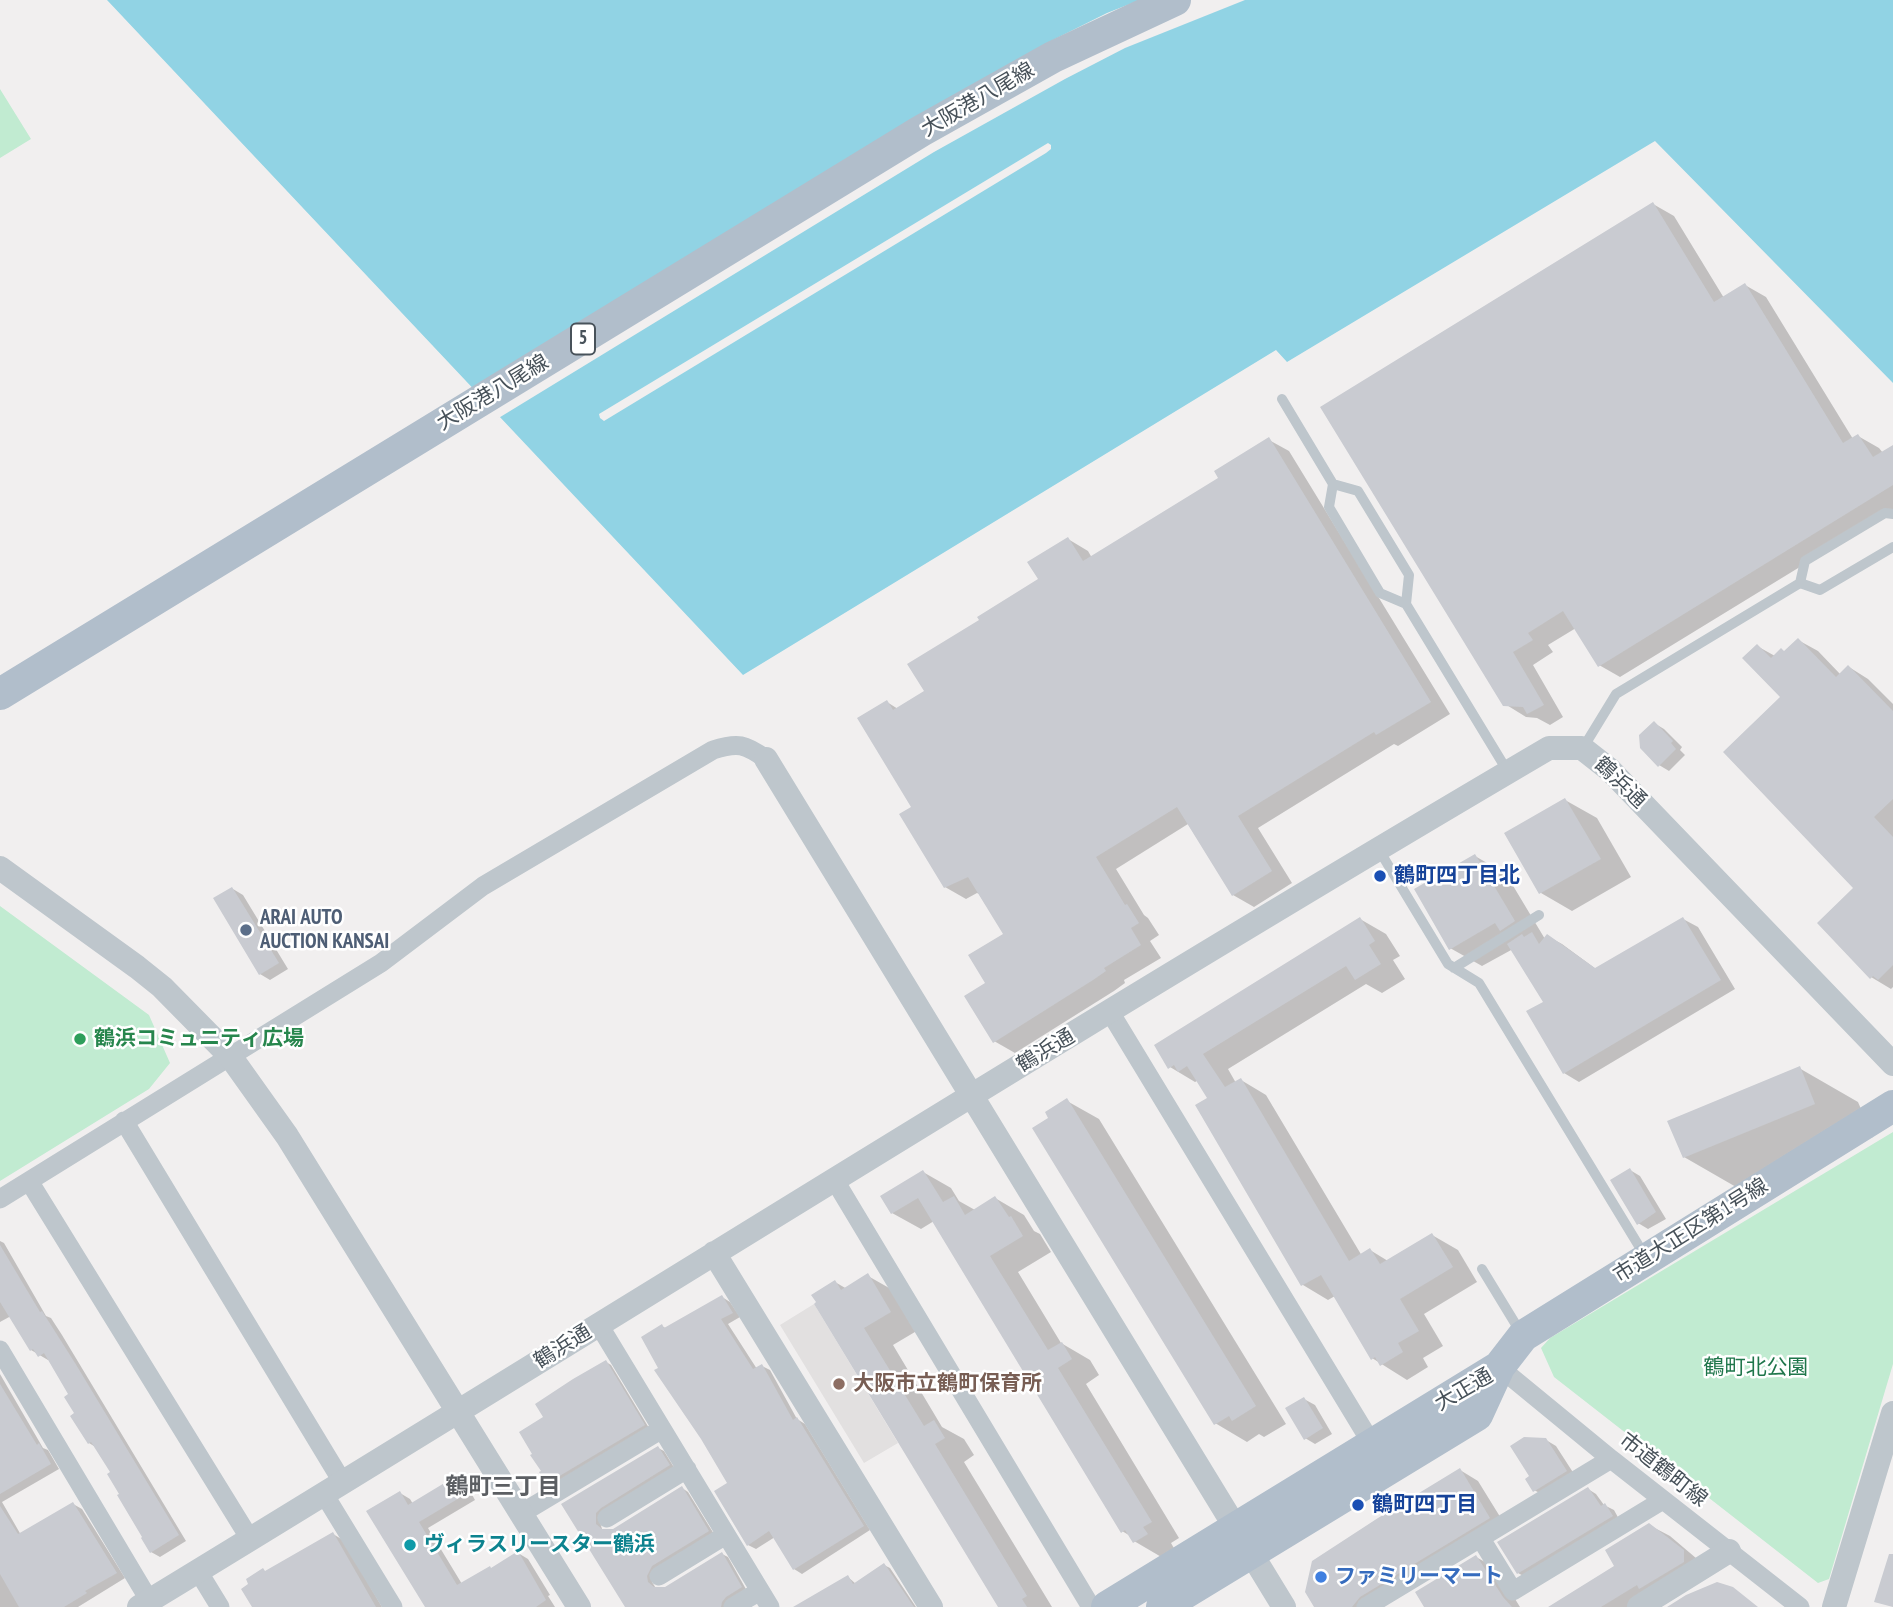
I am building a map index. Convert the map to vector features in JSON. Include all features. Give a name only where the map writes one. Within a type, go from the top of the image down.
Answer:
[{"type":"main road","name":"大阪港八尾線","points":[[0,694],[921,131],[1053,57],[1175,0]]},
{"type":"main road","name":"市道大正区第1号線","points":[[1499,1367],[1523,1336],[1893,1106]]},
{"type":"main road","name":"大正通","points":[[1162,1607],[1372,1444],[1499,1367]]},
{"type":"main road","name":"大正通","points":[[1107,1607],[1244,1541],[1477,1415],[1499,1367]]},
{"type":"street","points":[[0,1199],[382,963],[483,886],[713,750],[731,744],[749,747],[766,760],[1284,1607]]},
{"type":"street","name":"鶴浜通","points":[[144,1604],[970,1096],[1549,748],[1582,748],[1610,770],[1893,1064]]},
{"type":"street","points":[[0,869],[162,987],[230,1056],[287,1136],[579,1607]]},
{"type":"street","points":[[1110,1012],[1372,1444]]},
{"type":"street","points":[[124,1121],[334,1488],[393,1607]]},
{"type":"street","points":[[834,1179],[1091,1607]]},
{"type":"street","points":[[29,1181],[250,1539]]},
{"type":"street","points":[[714,1253],[932,1607]]},
{"type":"street","points":[[599,1325],[765,1599],[733,1607]]},
{"type":"street","points":[[0,1350],[144,1604]]},
{"type":"street","name":"市道鶴町線","points":[[1499,1367],[1611,1459],[1800,1607]]},
{"type":"street","points":[[1834,1607],[1889,1445],[1893,1413]]},
{"type":"street","points":[[522,1513],[662,1429]]},
{"type":"street","points":[[1366,1607],[1611,1459]]},
{"type":"street","points":[[607,1518],[687,1469]]},
{"type":"street","points":[[1480,1539],[1513,1591],[1663,1500]]},
{"type":"street","points":[[659,1576],[726,1535]]},
{"type":"street","points":[[1639,1607],[1729,1551]]},
{"type":"street","points":[[198,1571],[220,1607]]},
{"type":"lane","points":[[1282,399],[1333,484],[1329,508],[1380,593],[1406,604],[1508,772]]},
{"type":"lane","points":[[1333,484],[1358,491],[1409,575],[1406,604]]},
{"type":"lane","points":[[1582,748],[1616,694],[1800,583],[1805,561],[1885,513],[1893,514]]},
{"type":"lane","points":[[1800,583],[1821,590],[1893,547]]},
{"type":"lane","points":[[1378,850],[1448,964],[1479,984],[1646,1258]]},
{"type":"lane","points":[[1454,968],[1539,915]]},
{"type":"lane","points":[[1482,1269],[1523,1336]]},
{"type":"shaded area","name":"大阪市立鶴町保育所","points":[[814,1304],[898,1443],[864,1463],[780,1325]]},
{"type":"green space","points":[[0,89],[31,139],[0,158]]},
{"type":"green space","name":"鶴浜コミュニティ広場","points":[[0,906],[149,1015],[170,1063],[149,1089],[0,1181]]},
{"type":"green space","name":"鶴町北公園","points":[[1893,1132],[1893,1364],[1829,1579],[1818,1583],[1554,1377],[1541,1348],[1550,1338]]},
{"type":"water","points":[[107,0],[1893,0],[1893,383],[1655,141],[1287,362],[1276,350],[743,675]]},
{"type":"pier","points":[[1140,0],[1245,0],[1125,48],[934,152],[497,419],[470,391],[1045,44]]},
{"type":"pier","points":[[1048,143],[1051,149],[1046,153],[604,421],[600,418],[599,414]]},
{"type":"building","points":[[1653,202],[1714,302],[1745,283],[1843,443],[1858,434],[1873,457],[1893,445],[1893,485],[1598,667],[1563,611],[1528,633],[1533,640],[1513,652],[1544,705],[1527,714],[1523,707],[1503,706],[1320,407]]},
{"type":"building","points":[[1269,437],[1431,702],[1376,735],[1374,732],[1238,816],[1272,871],[1232,896],[1177,807],[1096,857],[1139,923],[1131,928],[1141,945],[1104,968],[1106,971],[1093,980],[993,1043],[964,996],[985,983],[968,955],[1003,934],[968,877],[944,888],[899,814],[911,807],[857,718],[887,700],[893,710],[924,691],[907,664],[979,620],[977,617],[1038,579],[1027,562],[1068,537],[1083,561],[1218,478],[1214,471]]},
{"type":"building","points":[[1798,638],[1836,677],[1848,665],[1893,711],[1893,799],[1874,817],[1893,837],[1893,965],[1878,980],[1873,976],[1870,979],[1817,923],[1853,888],[1723,752],[1780,697],[1742,658],[1757,644],[1771,658],[1781,648],[1784,651]]},
{"type":"building","points":[[1654,721],[1673,741],[1671,743],[1676,749],[1658,767],[1640,748],[1639,735]]},
{"type":"building","points":[[1565,798],[1601,859],[1539,894],[1504,833]]},
{"type":"building","points":[[1475,854],[1515,921],[1500,931],[1495,923],[1449,950],[1414,889]]},
{"type":"building","points":[[232,887],[279,963],[259,975],[213,898]]},
{"type":"building","points":[[1360,917],[1375,941],[1369,945],[1381,964],[1355,980],[1346,966],[1203,1054],[1225,1087],[1241,1078],[1349,1261],[1370,1248],[1380,1264],[1432,1233],[1453,1267],[1400,1299],[1419,1331],[1398,1343],[1403,1352],[1380,1366],[1375,1357],[1371,1360],[1321,1275],[1301,1286],[1195,1105],[1207,1098],[1187,1066],[1178,1072],[1174,1065],[1168,1069],[1154,1045]]},
{"type":"building","points":[[1683,917],[1721,980],[1563,1074],[1526,1011],[1543,1002],[1507,944],[1522,934],[1524,937],[1532,932],[1539,944],[1547,934],[1595,968]]},
{"type":"building","points":[[1800,1066],[1815,1104],[1683,1158],[1667,1121]]},
{"type":"building","points":[[1067,1098],[1256,1406],[1232,1421],[1229,1416],[1214,1425],[1032,1128],[1048,1118],[1045,1112]]},
{"type":"building","points":[[1630,1168],[1656,1212],[1637,1225],[1610,1180]]},
{"type":"building","points":[[923,1170],[943,1202],[954,1196],[965,1215],[995,1196],[1023,1236],[990,1256],[1048,1350],[1062,1342],[1072,1359],[1058,1368],[1152,1522],[1143,1527],[1148,1534],[1133,1543],[1125,1530],[1121,1533],[918,1198],[891,1214],[880,1196]]},
{"type":"building","points":[[0,1245],[179,1535],[150,1553],[117,1495],[119,1494],[107,1474],[110,1472],[70,1416],[74,1413],[64,1397],[68,1394],[44,1353],[38,1357],[33,1349],[30,1351],[0,1302]]},
{"type":"building","points":[[868,1273],[891,1312],[864,1328],[924,1426],[934,1420],[945,1438],[935,1444],[1027,1596],[1022,1599],[1027,1607],[998,1607],[814,1304],[816,1302],[811,1295],[835,1280],[841,1290]]},
{"type":"building","points":[[722,1295],[733,1313],[721,1319],[753,1369],[762,1364],[793,1420],[797,1417],[864,1526],[793,1570],[769,1531],[747,1546],[714,1491],[727,1483],[654,1370],[658,1368],[641,1337],[662,1324],[664,1328]]},
{"type":"building","points":[[606,1360],[645,1425],[546,1484],[519,1432],[543,1417],[535,1404]]},
{"type":"building","points":[[0,1384],[51,1464],[0,1494]]},
{"type":"building","points":[[1304,1397],[1323,1428],[1304,1440],[1285,1408]]},
{"type":"building","points":[[1524,1437],[1546,1438],[1567,1471],[1533,1492],[1525,1479],[1529,1476],[1510,1446]]},
{"type":"building","points":[[658,1446],[670,1465],[601,1508],[596,1513],[596,1524],[602,1529],[613,1529],[682,1486],[709,1531],[652,1566],[647,1576],[648,1582],[654,1587],[665,1587],[722,1552],[742,1587],[726,1597],[721,1607],[625,1607],[561,1504]]},
{"type":"building","points":[[1460,1468],[1490,1518],[1360,1597],[1352,1607],[1314,1607],[1305,1592],[1312,1561]]},
{"type":"building","points":[[456,1476],[466,1494],[419,1522],[457,1585],[518,1551],[546,1600],[536,1607],[425,1607],[366,1511],[400,1491],[408,1505]]},
{"type":"building","points":[[1588,1487],[1601,1506],[1605,1503],[1613,1516],[1517,1574],[1497,1542]]},
{"type":"building","points":[[73,1502],[117,1573],[85,1591],[87,1593],[64,1607],[19,1607],[0,1574],[0,1506],[18,1534]]},
{"type":"building","points":[[1649,1523],[1684,1550],[1684,1562],[1639,1589],[1637,1585],[1601,1607],[1548,1607],[1614,1566],[1605,1550]]},
{"type":"building","points":[[333,1532],[376,1607],[252,1607],[241,1589],[248,1584],[246,1579]]},
{"type":"building","points":[[1889,1554],[1893,1554],[1893,1607],[1874,1602]]},
{"type":"building","points":[[1476,1555],[1512,1607],[1424,1607],[1415,1592]]},
{"type":"building","points":[[884,1563],[914,1607],[793,1607],[848,1575],[853,1584]]},
{"type":"building","points":[[1717,1582],[1733,1587],[1758,1607],[1667,1607],[1686,1595]]},
{"type":"place","name":"鶴町四丁目北","points":[[1380,876]]},
{"type":"place","name":"ARAI AUTO AUCTION KANSAI","points":[[246,930]]},
{"type":"place","name":"鶴浜コミュニティ広場","points":[[80,1039]]},
{"type":"place","name":"大阪市立鶴町保育所","points":[[839,1384]]},
{"type":"place","name":"鶴町四丁目","points":[[1358,1505]]},
{"type":"place","name":"ヴィラスリースター鶴浜","points":[[410,1545]]},
{"type":"place","name":"ファミリーマート","points":[[1321,1577]]},
{"type":"district","name":"鶴町三丁目","points":[[503,1487]]}]
